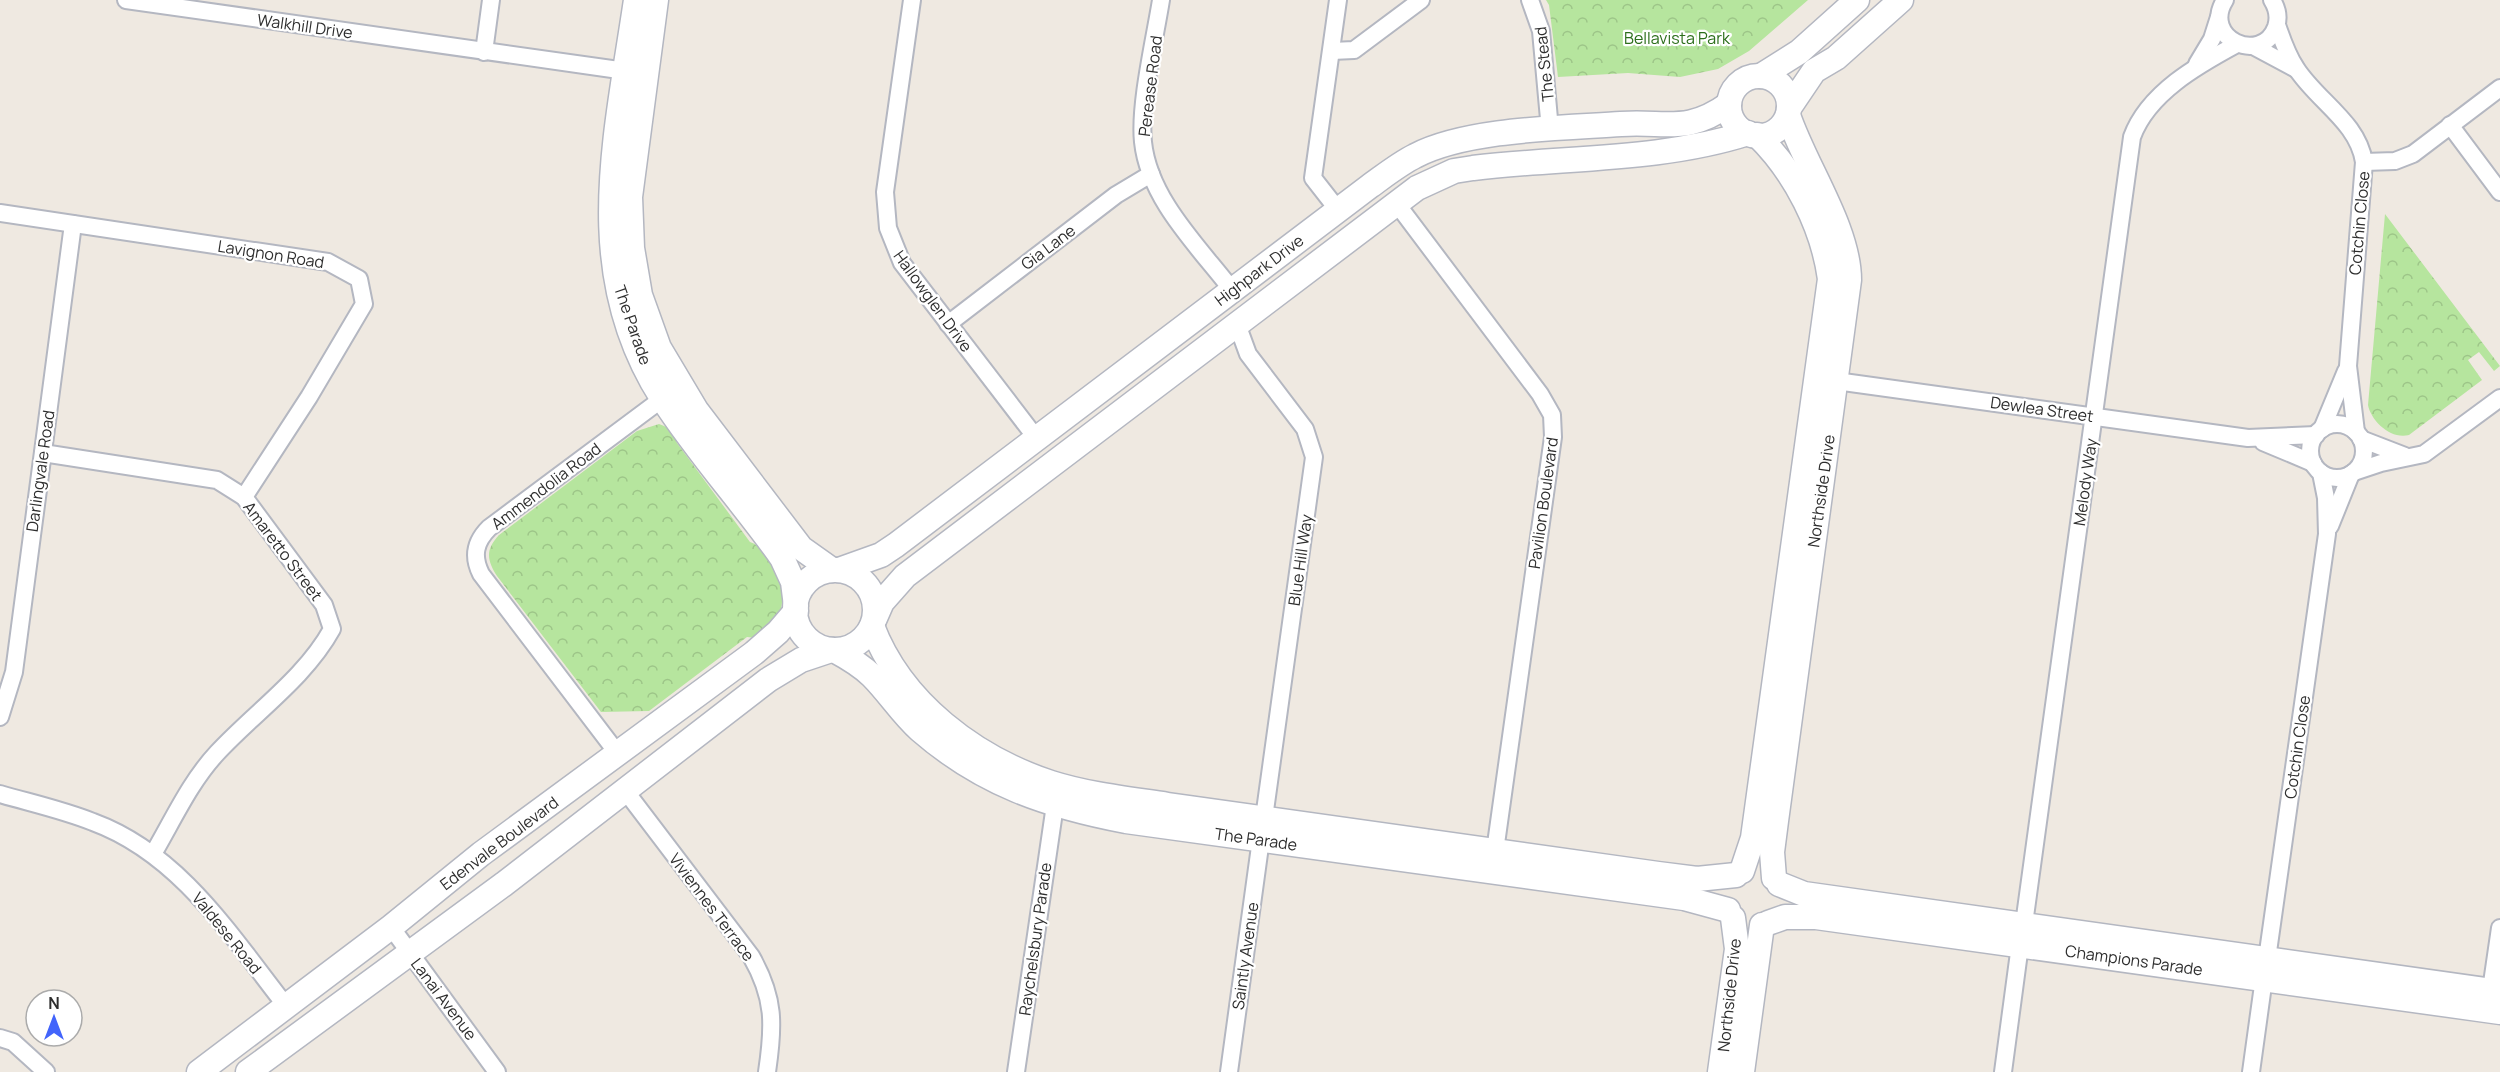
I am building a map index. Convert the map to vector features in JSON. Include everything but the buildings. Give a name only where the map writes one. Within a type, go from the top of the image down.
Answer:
[{"type":"street","name":"Walkhill Drive","points":[[126,0],[635,73]]},
{"type":"street","points":[[484,52],[491,0]]},
{"type":"street","name":"The Parade","points":[[636,0],[630,222],[632,248],[647,316],[659,348],[671,392],[782,558],[793,582],[796,608]]},
{"type":"street","name":"The Parade","points":[[635,73],[656,0]]},
{"type":"street","name":"Hallowglen Drive","points":[[912,0],[885,192],[885,212],[894,247],[902,263],[1037,439]]},
{"type":"street","name":"Perease Road","points":[[1161,0],[1143,122],[1143,140],[1151,174],[1163,199],[1232,290]]},
{"type":"street","points":[[1338,0],[1313,178],[1338,210]]},
{"type":"street","points":[[1332,51],[1354,50],[1421,0]]},
{"type":"street","name":"The Stead","points":[[1530,0],[1541,31],[1550,130]]},
{"type":"street","points":[[1857,0],[1799,52],[1761,76],[1743,80],[1736,86],[1729,104],[1734,122],[1753,134],[1776,130],[1814,71],[1836,58],[1901,0]]},
{"type":"street","points":[[2220,8],[2224,33],[2245,45]]},
{"type":"street","name":"Melody Way","points":[[2003,1072],[2132,137],[2146,112],[2197,65],[2212,39],[2220,8]]},
{"type":"street","name":"Melody Way","points":[[2197,65],[2245,45],[2268,39],[2277,10]]},
{"type":"street","name":"Cotchin Close","points":[[2277,10],[2296,69]]},
{"type":"street","name":"Cotchin Close","points":[[2245,45],[2296,69],[2351,129],[2362,149],[2364,162],[2348,366],[2358,435]]},
{"type":"street","points":[[1761,76],[1771,78],[1785,90],[1788,111]]},
{"type":"street","points":[[2364,162],[2383,163],[2404,158],[2500,88]]},
{"type":"street","name":"Highpark Drive","points":[[836,570],[874,558],[896,545],[1400,165],[1435,147],[1484,136],[1622,124],[1688,124],[1709,118],[1729,104]]},
{"type":"street","name":"Northside Drive","points":[[1739,873],[1753,838],[1826,379],[1849,265],[1841,237],[1798,146],[1788,111]]},
{"type":"street","points":[[2450,125],[2500,192]]},
{"type":"street","name":"Highpark Drive","points":[[873,622],[882,602],[905,576],[1397,204],[1436,178],[1463,170],[1679,149],[1714,144],[1753,134]]},
{"type":"street","name":"Northside Drive","points":[[1753,134],[1788,170],[1820,239],[1830,279],[1826,379],[1772,852],[1776,881]]},
{"type":"street","name":"Gia Lane","points":[[948,324],[1116,195],[1151,174]]},
{"type":"street","name":"Pavilion Boulevard","points":[[1397,204],[1540,394],[1552,415],[1551,448],[1494,861]]},
{"type":"street","name":"Lavignon Road","points":[[0,213],[328,262],[359,279],[364,304],[309,397],[244,497]]},
{"type":"street","name":"Darlingvale Road","points":[[0,717],[14,672],[73,224]]},
{"type":"street","name":"Blue Hill Way","points":[[1238,324],[1248,354],[1305,429],[1314,458],[1263,829]]},
{"type":"street","name":"Cotchin Close","points":[[2319,432],[2348,366]]},
{"type":"street","name":"Dewlea Street","points":[[1826,379],[2248,438],[2284,449],[2317,468]]},
{"type":"street","name":"The Parade","points":[[671,392],[801,548],[836,570]]},
{"type":"street","name":"Ammendolia Road","points":[[618,754],[481,573],[477,565],[476,546],[489,528],[671,392]]},
{"type":"street","points":[[2409,458],[2339,424],[2319,432],[2310,450],[2317,468],[2337,478],[2381,463],[2409,458],[2424,454],[2500,398]]},
{"type":"street","name":"Dewlea Street","points":[[2248,438],[2319,432]]},
{"type":"street","points":[[2353,473],[2364,456],[2358,435]]},
{"type":"street","name":"Amaretto Street","points":[[43,453],[217,480],[244,497],[324,605],[332,629],[319,652],[216,754],[197,780],[153,854]]},
{"type":"street","name":"Cotchin Close","points":[[2251,1072],[2327,534],[2326,498],[2317,468]]},
{"type":"street","name":"Cotchin Close","points":[[2327,534],[2353,473]]},
{"type":"street","points":[[836,570],[852,574],[863,581],[871,592],[875,604],[873,622],[857,644],[833,650],[810,641],[797,622],[796,608],[799,593],[807,582],[819,574],[836,570]]},
{"type":"street","name":"Edenvale Boulevard","points":[[199,1072],[391,927],[481,854],[761,648],[796,608]]},
{"type":"street","name":"The Parade","points":[[873,622],[889,664],[928,710],[953,731],[1000,761],[1052,783],[1263,829],[1494,861],[1697,879],[1739,873]]},
{"type":"street","name":"The Parade","points":[[833,650],[871,676],[919,729],[950,754],[1018,792],[1055,805],[1126,821],[1263,829]]},
{"type":"street","name":"Edenvale Boulevard","points":[[248,1072],[504,884],[624,789],[782,670],[801,660],[833,650]]},
{"type":"street","name":"Viviennes Terrace","points":[[624,789],[751,956],[759,971],[771,1003],[772,1020],[767,1072]]},
{"type":"street","name":"Valdese Road","points":[[0,794],[94,822],[153,854],[196,892],[286,1006]]},
{"type":"street","name":"Raychelsbury Parade","points":[[1016,1072],[1055,805]]},
{"type":"street","name":"Saintly Avenue","points":[[1229,1072],[1263,829]]},
{"type":"street","name":"The Parade","points":[[1494,861],[1684,898],[1730,914]]},
{"type":"street","points":[[1762,870],[1776,881],[1781,905],[1779,912],[1765,924],[1747,926],[1730,914],[1726,891],[1739,873],[1762,870]]},
{"type":"street","name":"Champions Parade","points":[[1776,881],[1804,894],[2022,934],[2266,969],[2497,998]]},
{"type":"street","name":"Northside Drive","points":[[1720,1072],[1737,949],[1730,914]]},
{"type":"street","name":"Champions Parade","points":[[1765,924],[1785,917],[1816,916],[2022,934]]},
{"type":"street","name":"Northside Drive","points":[[1742,1072],[1765,924]]},
{"type":"street","name":"Lanai Avenue","points":[[391,927],[497,1072]]},
{"type":"street","points":[[2497,998],[2500,928]]},
{"type":"street","points":[[0,1038],[13,1042],[46,1072]]},
{"type":"green space","name":"Bellavista Park","points":[[1546,0],[1808,0],[1749,51],[1718,69],[1680,77],[1628,73],[1558,77],[1549,5]]},
{"type":"green space","points":[[2385,214],[2500,366],[2494,371],[2479,352],[2468,360],[2482,380],[2409,435],[2402,436],[2383,428],[2373,417],[2368,405]]},
{"type":"green space","points":[[659,424],[673,433],[677,443],[750,542],[766,553],[781,583],[782,604],[777,618],[756,638],[747,637],[649,711],[601,712],[497,576],[489,555],[491,545],[499,535],[637,431]]}]
